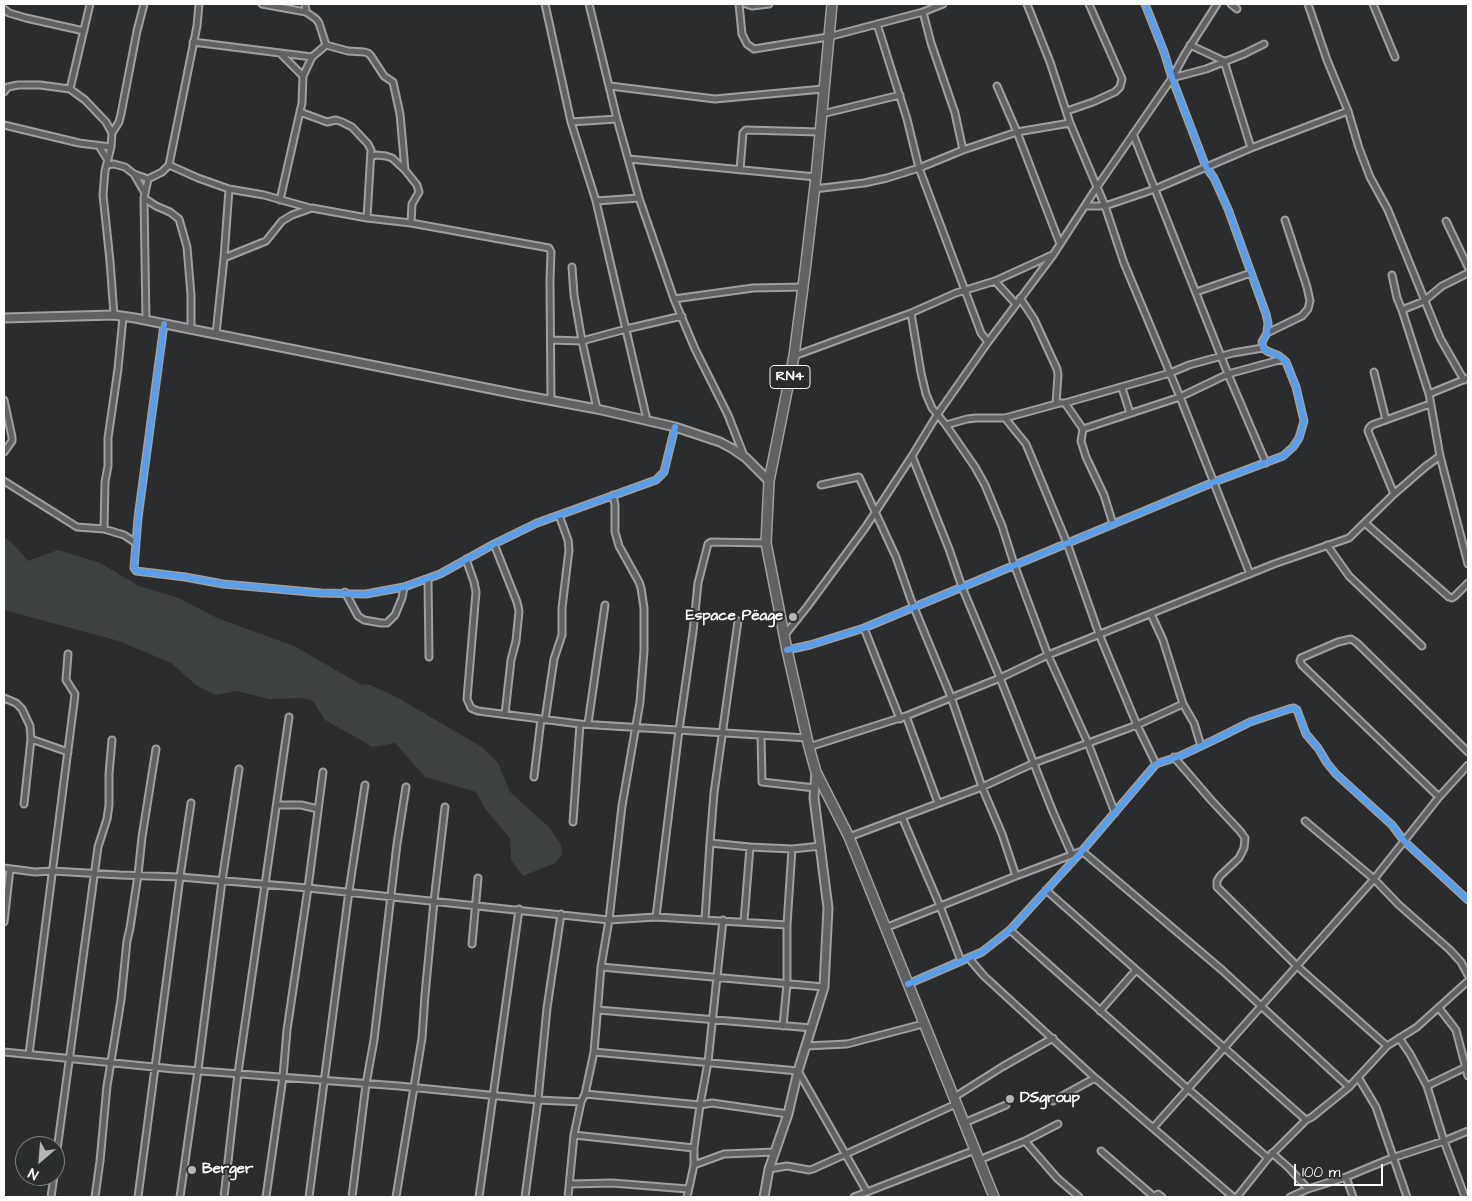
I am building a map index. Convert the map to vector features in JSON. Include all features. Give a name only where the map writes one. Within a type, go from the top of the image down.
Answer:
[{"type":"highway","name":"RN4","points":[[832,4],[816,177],[803,287],[794,356],[769,480],[766,543],[786,650],[816,772],[849,837],[994,1197]]},
{"type":"street","points":[[70,89],[90,4]]},
{"type":"street","points":[[114,316],[103,195],[104,171],[111,147],[112,134],[119,122],[144,4]]},
{"type":"street","points":[[107,162],[121,165],[134,174],[148,179],[162,172],[169,165],[197,26],[199,4]]},
{"type":"street","points":[[262,4],[306,12],[316,18],[326,45]]},
{"type":"street","points":[[305,4],[306,12]]},
{"type":"street","points":[[545,4],[571,122],[596,201],[647,420]]},
{"type":"street","points":[[589,4],[617,119],[630,159],[639,198],[674,299],[695,350],[728,415],[746,458]]},
{"type":"street","points":[[739,4],[742,34],[751,48],[828,37],[923,12],[943,4]]},
{"type":"street","points":[[746,4],[758,6],[769,4]]},
{"type":"street","points":[[1027,4],[1050,62],[1070,123],[1105,206],[1124,264],[1180,397],[1250,574]]},
{"type":"street","points":[[1067,111],[1115,92],[1120,87],[1122,79],[1089,4]]},
{"type":"street","points":[[1145,4],[1206,167],[1214,178],[1228,209],[1266,314],[1268,323],[1267,333],[1262,342],[1263,348]]},
{"type":"street","points":[[784,636],[807,608],[875,511],[937,415],[1060,244],[1172,78],[1217,4]]},
{"type":"street","points":[[1230,4],[1237,9]]},
{"type":"street","points":[[1309,4],[1327,60],[1348,111],[1370,177],[1388,210],[1440,338],[1466,379],[1429,394]]},
{"type":"street","points":[[1373,4],[1395,57]]},
{"type":"street","points":[[4,8],[9,13],[26,18],[84,31]]},
{"type":"street","points":[[923,12],[954,113],[963,150]]},
{"type":"street","points":[[877,24],[900,95],[919,168],[981,333],[988,342]]},
{"type":"street","points":[[193,42],[312,57]]},
{"type":"street","points":[[1172,78],[1206,69],[1264,44]]},
{"type":"street","points":[[280,200],[300,112],[304,85],[303,76],[312,57],[326,45]]},
{"type":"street","points":[[326,45],[348,51],[368,53],[384,76],[393,82],[400,114],[405,170]]},
{"type":"street","points":[[1190,46],[1224,61],[1251,148]]},
{"type":"street","points":[[280,52],[303,76]]},
{"type":"street","points":[[4,92],[8,87],[18,85],[70,89],[85,100],[106,122],[112,134]]},
{"type":"street","points":[[610,86],[716,99],[824,89]]},
{"type":"street","points":[[998,86],[1060,244]]},
{"type":"street","points":[[822,114],[900,95]]},
{"type":"street","points":[[1086,206],[1105,206],[1155,189],[1251,148],[1348,111]]},
{"type":"street","points":[[300,112],[327,122],[336,120],[352,127],[372,150],[367,218]]},
{"type":"street","points":[[571,122],[617,119]]},
{"type":"street","points":[[106,122],[119,122]]},
{"type":"street","points":[[814,190],[887,178],[1017,132],[1070,123]]},
{"type":"street","points":[[4,125],[79,144],[111,147]]},
{"type":"street","points":[[740,170],[743,133],[746,130],[820,132]]},
{"type":"street","points":[[1133,134],[1221,357],[1266,463]]},
{"type":"street","points":[[99,146],[107,162]]},
{"type":"street","points":[[371,157],[376,155],[392,158],[417,185],[419,192],[412,204],[411,223]]},
{"type":"street","points":[[630,159],[816,177]]},
{"type":"street","points":[[169,165],[229,189],[312,208],[367,218],[411,223],[551,250],[551,401]]},
{"type":"street","points":[[134,174],[144,196],[156,206],[170,212],[179,219],[187,247],[192,329]]},
{"type":"street","points":[[146,320],[144,196],[148,179]]},
{"type":"street","points":[[216,334],[229,189]]},
{"type":"street","points":[[596,201],[639,198]]},
{"type":"street","points":[[224,258],[266,241],[282,221],[292,215],[312,208]]},
{"type":"street","points":[[1267,333],[1302,316],[1308,309],[1310,301],[1285,220]]},
{"type":"street","points":[[1446,222],[1468,267]]},
{"type":"street","points":[[794,356],[995,280],[1052,255]]},
{"type":"street","points":[[572,267],[574,295],[582,341],[597,409]]},
{"type":"street","points":[[1196,292],[1251,273]]},
{"type":"street","points":[[1402,310],[1424,300],[1442,286],[1468,273]]},
{"type":"street","points":[[1392,275],[1397,298],[1429,394],[1440,456],[1468,564]]},
{"type":"street","points":[[995,280],[1016,304]]},
{"type":"street","points":[[674,299],[753,288],[803,287]]},
{"type":"street","points":[[1020,298],[1034,319],[1058,369],[1056,404]]},
{"type":"street","points":[[911,312],[922,380],[929,401],[975,467],[985,485],[1002,526],[1048,655],[1088,743],[1115,812]]},
{"type":"street","points":[[4,318],[114,316],[146,320],[597,409],[675,427],[720,442],[746,458],[769,480]]},
{"type":"street","points":[[551,340],[582,341],[682,316]]},
{"type":"street","points":[[104,529],[108,438],[123,317]]},
{"type":"street","points":[[164,324],[138,518],[134,568],[136,571],[266,589],[366,594],[404,587],[428,579],[537,523],[656,480],[664,472],[675,427]]},
{"type":"street","points":[[786,650],[810,645],[864,628],[1014,564],[1214,482],[1283,456],[1299,438],[1304,421],[1296,387],[1286,362],[1263,348],[1234,353],[1189,365],[1122,388],[1005,418],[967,419],[946,425]]},
{"type":"street","points":[[1082,429],[1180,397],[1228,374],[1283,359]]},
{"type":"street","points":[[1374,372],[1386,420]]},
{"type":"street","points":[[1122,388],[1130,413]]},
{"type":"street","points":[[4,400],[12,441],[4,452]]},
{"type":"street","points":[[1065,403],[1082,429],[1081,441],[1086,457],[1104,495],[1113,524]]},
{"type":"street","points":[[1394,494],[1368,431],[1372,425],[1430,404]]},
{"type":"street","points":[[1005,418],[1026,444],[1067,543],[1099,634],[1137,725],[1156,764]]},
{"type":"street","points":[[912,456],[962,587],[1072,856]]},
{"type":"street","points":[[466,559],[476,592],[467,699],[471,708],[478,711],[580,724],[761,736],[808,743],[903,718],[1099,634],[1274,564],[1349,538],[1394,494],[1440,456]]},
{"type":"street","points":[[821,485],[858,476],[896,557],[914,608],[951,697],[982,787],[1002,834],[1016,876]]},
{"type":"street","points":[[4,481],[77,527],[104,529],[124,535],[136,543]]},
{"type":"street","points":[[568,1197],[574,1136],[581,1102],[586,1094],[594,1052],[601,967],[609,920],[616,850],[640,702],[644,651],[644,608],[639,582],[619,546],[615,532],[613,495]]},
{"type":"street","points":[[534,777],[554,658],[562,636],[562,608],[569,550],[568,540],[559,515]]},
{"type":"street","points":[[1364,523],[1449,597],[1455,596],[1468,583]]},
{"type":"street","points":[[656,917],[679,730],[694,632],[698,583],[708,544],[711,542],[766,543]]},
{"type":"street","points":[[494,544],[519,611],[516,642],[511,660],[506,714]]},
{"type":"street","points":[[1327,545],[1349,576],[1422,646]]},
{"type":"street","points":[[428,579],[429,657]]},
{"type":"street","points":[[345,592],[358,616],[371,622],[386,623],[392,619],[399,608],[404,587]]},
{"type":"street","points":[[588,724],[605,605]]},
{"type":"street","points":[[1151,614],[1163,640],[1183,704],[1194,723],[1201,746]]},
{"type":"street","points":[[705,919],[712,815],[738,621]]},
{"type":"street","points":[[864,628],[938,802]]},
{"type":"street","points":[[1440,797],[1302,665],[1301,658],[1338,642],[1351,639],[1468,752]]},
{"type":"street","points":[[29,1054],[75,694],[66,680],[68,654]]},
{"type":"street","points":[[4,698],[16,703],[22,709],[30,726],[31,738],[24,804]]},
{"type":"street","points":[[849,837],[982,787],[1034,764],[1137,725],[1183,704]]},
{"type":"street","points":[[908,984],[988,948],[1010,930],[1082,851],[1156,764],[1201,746],[1250,722],[1294,708],[1297,710],[1306,734],[1336,774],[1392,825],[1404,841],[1468,900]]},
{"type":"street","points":[[224,1197],[238,1073],[289,717]]},
{"type":"street","points":[[573,822],[580,724]]},
{"type":"street","points":[[761,736],[762,782],[815,788]]},
{"type":"street","points":[[31,738],[68,752]]},
{"type":"street","points":[[59,1136],[98,847],[107,819],[109,805],[112,740]]},
{"type":"street","points":[[95,1197],[105,1100],[112,1063],[127,942],[156,749]]},
{"type":"street","points":[[1174,757],[1245,838],[1244,848],[1239,858],[1220,876],[1216,887],[1297,966],[1387,1046]]},
{"type":"street","points":[[1153,1128],[1374,880],[1468,765]]},
{"type":"street","points":[[180,1197],[222,881],[239,769]]},
{"type":"street","points":[[266,1197],[323,772]]},
{"type":"street","points":[[764,1197],[769,1168],[788,1114],[798,1071],[824,987],[828,908],[815,805],[816,772]]},
{"type":"street","points":[[309,1197],[365,784]]},
{"type":"street","points":[[352,1197],[406,787]]},
{"type":"street","points":[[138,1197],[191,803]]},
{"type":"street","points":[[277,805],[301,805],[318,809]]},
{"type":"street","points":[[396,1197],[422,1038],[434,900],[445,807]]},
{"type":"street","points":[[902,816],[961,961]]},
{"type":"street","points":[[1305,821],[1374,880],[1398,905],[1450,950],[1461,962],[1468,975]]},
{"type":"street","points":[[710,843],[792,849],[821,846]]},
{"type":"street","points":[[744,921],[750,847]]},
{"type":"street","points":[[783,1026],[787,984],[792,849]]},
{"type":"street","points":[[886,928],[1082,851]]},
{"type":"street","points":[[1082,851],[1222,970],[1349,1087]]},
{"type":"street","points":[[4,868],[35,872],[53,871],[180,877],[265,884],[434,900],[609,920],[656,917],[788,925]]},
{"type":"street","points":[[4,922],[10,869]]},
{"type":"street","points":[[472,944],[478,878]]},
{"type":"street","points":[[1046,890],[1306,1120]]},
{"type":"street","points":[[479,1197],[519,909]]},
{"type":"street","points":[[525,1197],[538,1100],[547,1008],[561,914]]},
{"type":"street","points":[[687,1197],[694,1165],[694,1148],[708,1062],[723,920]]},
{"type":"street","points":[[1010,930],[1268,1158]]},
{"type":"street","points":[[970,957],[984,976],[1095,1078],[1235,1197],[1272,1153],[1306,1120],[1349,1087],[1387,1046],[1417,1027],[1468,981]]},
{"type":"street","points":[[601,967],[824,987]]},
{"type":"street","points":[[1100,1011],[1136,970]]},
{"type":"street","points":[[1439,1008],[1456,1030],[1468,1076]]},
{"type":"street","points":[[598,1010],[812,1028]]},
{"type":"street","points":[[806,1046],[847,1044],[923,1024]]},
{"type":"street","points":[[769,1168],[787,1166],[809,1170],[846,1155],[954,1101],[1002,1067],[1053,1038]]},
{"type":"street","points":[[1399,1038],[1427,1086],[1444,1141],[1465,1197]]},
{"type":"street","points":[[4,1052],[538,1100],[581,1102]]},
{"type":"street","points":[[594,1052],[798,1071]]},
{"type":"street","points":[[1427,1086],[1466,1066]]},
{"type":"street","points":[[798,1071],[846,1155],[874,1197]]},
{"type":"street","points":[[1358,1077],[1376,1108],[1407,1197]]},
{"type":"street","points":[[1053,1101],[1095,1078]]},
{"type":"street","points":[[586,1094],[700,1105],[712,1103],[788,1114]]},
{"type":"street","points":[[964,1123],[1006,1105]]},
{"type":"street","points":[[979,1160],[1025,1141],[1058,1124]]},
{"type":"street","points":[[1293,1197],[1308,1189],[1346,1177],[1392,1158],[1468,1131]]},
{"type":"street","points":[[574,1136],[694,1148]]},
{"type":"street","points":[[1025,1141],[1057,1178],[1079,1197]]},
{"type":"street","points":[[854,1197],[975,1150]]},
{"type":"street","points":[[1100,1151],[1153,1197],[1158,1194],[1162,1197]]},
{"type":"street","points":[[694,1165],[724,1154],[775,1152]]},
{"type":"street","points":[[1272,1153],[1308,1189]]},
{"type":"street","points":[[1346,1177],[1354,1197]]},
{"type":"street","points":[[570,1184],[612,1183],[688,1189]]},
{"type":"shaded area","points":[[4,536],[28,561],[58,550],[100,563],[139,586],[179,598],[217,618],[294,646],[360,684],[370,685],[398,698],[482,747],[498,763],[510,792],[549,827],[561,845],[562,855],[555,863],[523,876],[511,860],[510,838],[486,810],[476,792],[425,777],[395,743],[373,747],[325,720],[313,701],[302,698],[269,699],[237,691],[215,695],[196,685],[171,663],[119,641],[4,610]]},
{"type":"cycle path","points":[[787,650],[810,645],[864,628],[1214,482],[1283,456],[1299,438],[1304,421],[1296,387],[1286,362],[1263,348],[1262,342],[1267,333],[1268,323],[1266,314],[1228,209],[1214,178],[1206,167],[1145,4]]},
{"type":"cycle path","points":[[164,324],[138,518],[134,568],[136,571],[223,584],[321,593],[366,594],[404,587],[440,574],[537,523],[656,480],[664,472],[675,427]]},
{"type":"cycle path","points":[[908,984],[982,952],[1010,930],[1082,851],[1156,764],[1180,756],[1250,722],[1294,708],[1297,710],[1306,734],[1336,774],[1392,825],[1404,841],[1468,900]]},
{"type":"place","name":"Espace Pëage","points":[[793,617]]},
{"type":"place","name":"DSgroup","points":[[1010,1099]]},
{"type":"place","name":"Berger","points":[[192,1170]]}]
